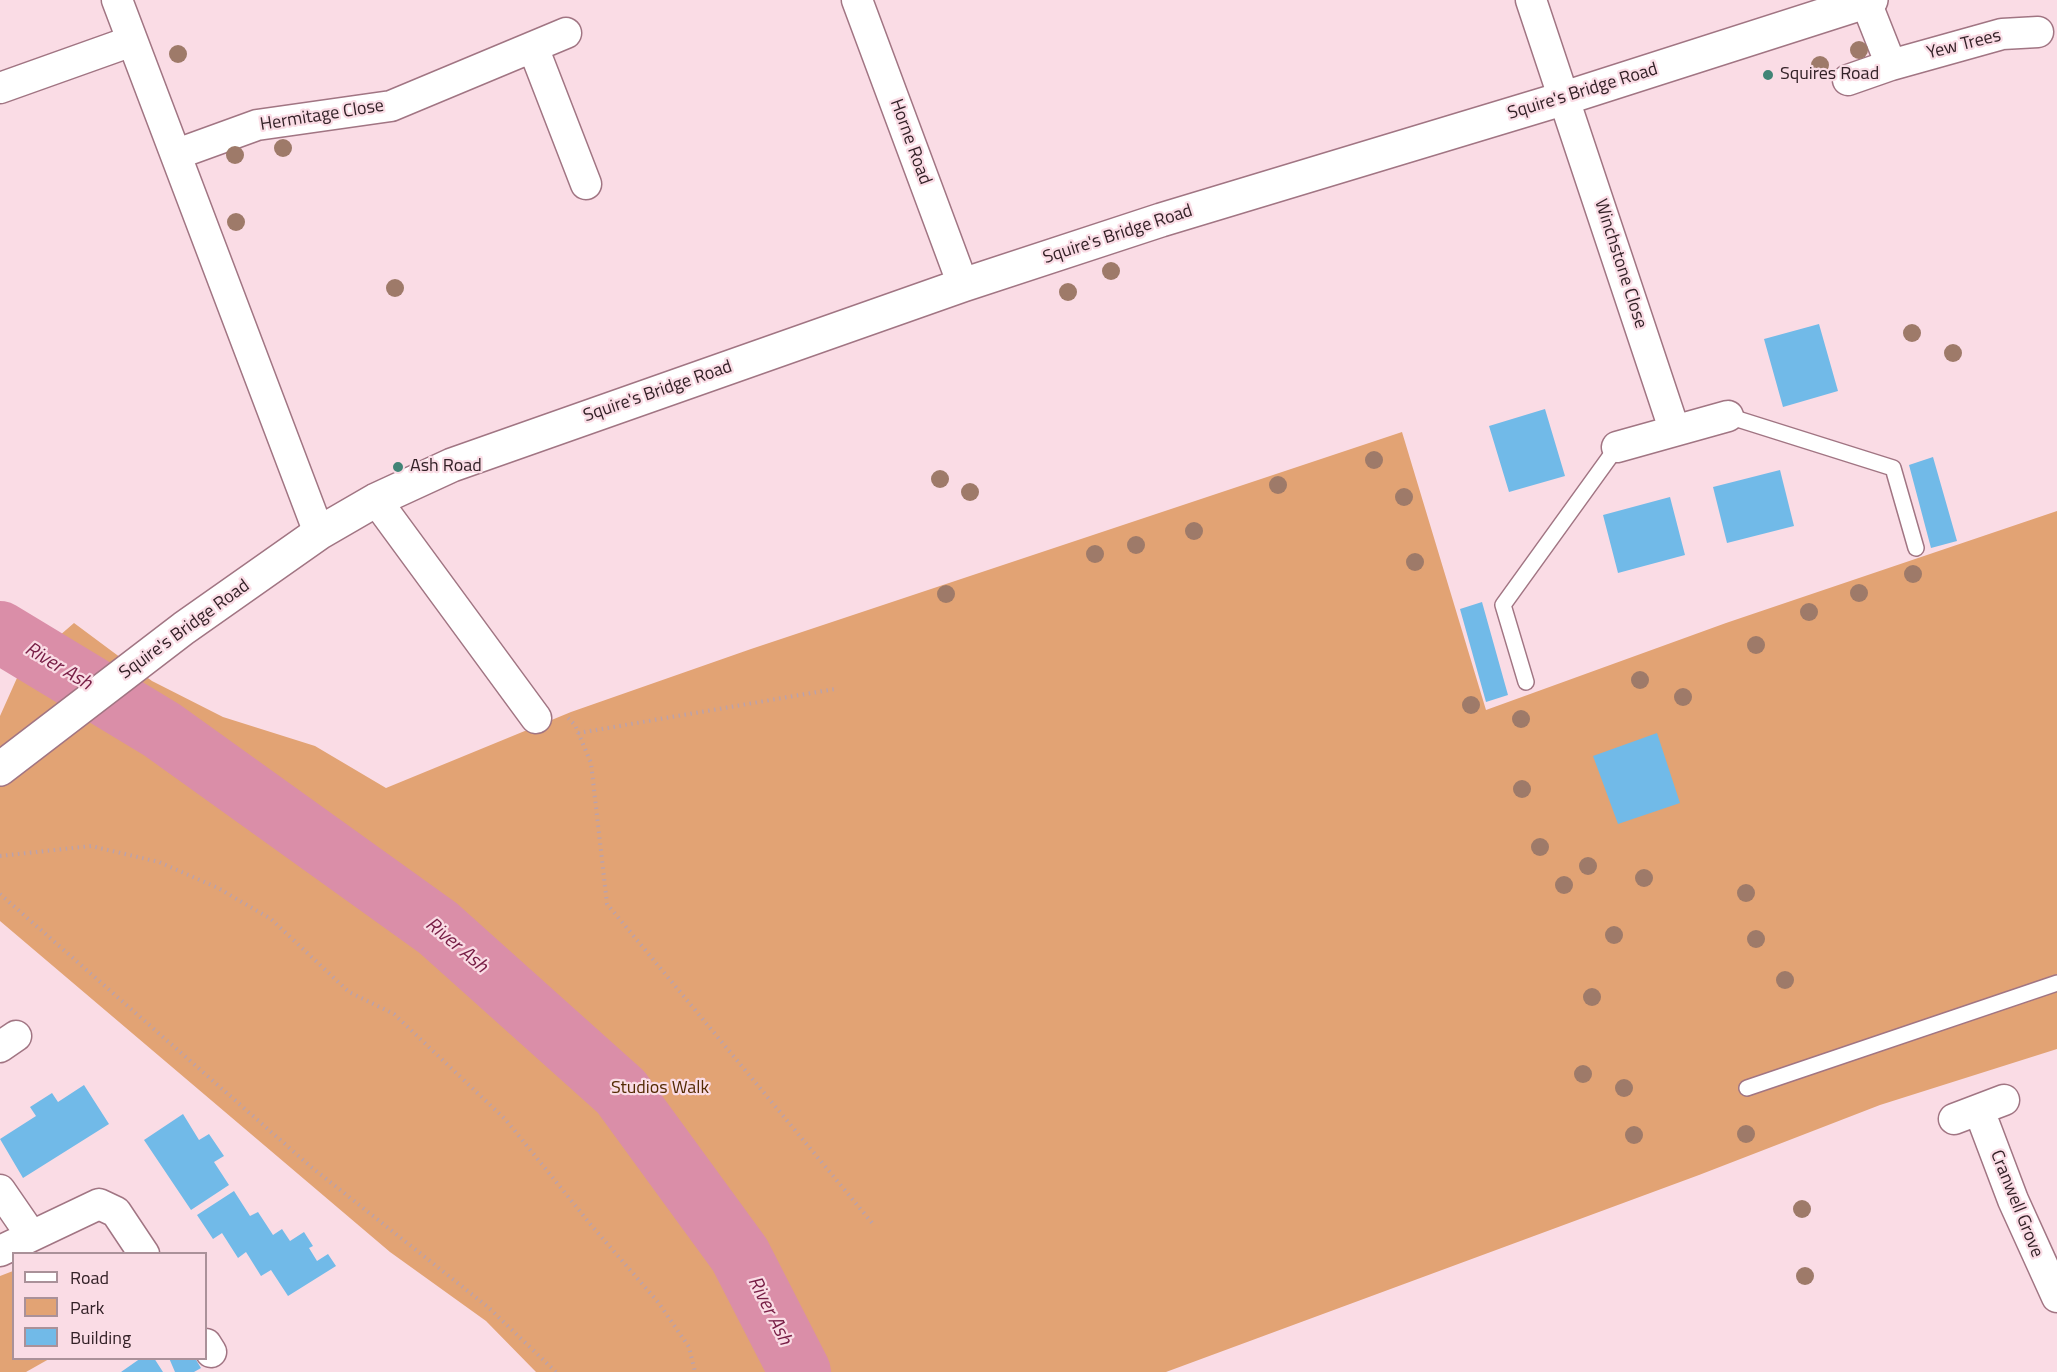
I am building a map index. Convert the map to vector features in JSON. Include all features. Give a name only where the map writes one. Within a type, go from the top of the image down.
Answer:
[{"type":"street","points":[[117,0],[319,533]]},
{"type":"street","name":"Horne Road","points":[[857,0],[963,285]]},
{"type":"street","name":"Winchstone Close","points":[[1531,0],[1674,429]]},
{"type":"street","points":[[1869,1],[1891,65]]},
{"type":"street","name":"Squire's Bridge Road","points":[[0,769],[184,628],[319,533],[376,500],[453,465],[963,285],[1161,220],[1565,98],[1869,1]]},
{"type":"street","name":"Hermitage Close","points":[[177,154],[257,125],[391,106],[566,33]]},
{"type":"street","name":"Yew Trees","points":[[1848,80],[1891,65],[2002,34],[2038,33]]},
{"type":"street","points":[[0,88],[132,41]]},
{"type":"street","points":[[533,47],[587,183]]},
{"type":"street","points":[[1617,447],[1674,429],[1728,416]]},
{"type":"street","points":[[376,500],[536,718]]},
{"type":"street","name":"Cranwell Grove","points":[[1979,1110],[2017,1210],[2057,1297]]},
{"type":"street","points":[[0,1190],[31,1235]]},
{"type":"street","points":[[0,1251],[99,1204],[116,1212],[143,1252]]},
{"type":"lane","points":[[1728,416],[1893,468],[1916,548]]},
{"type":"lane","points":[[1526,682],[1503,605],[1617,447]]},
{"type":"lane","points":[[1747,1088],[2057,983]]},
{"type":"path","points":[[578,733],[835,689]]},
{"type":"path","points":[[536,718],[560,710],[575,725],[591,763],[607,904],[873,1224]]},
{"type":"path","points":[[0,856],[91,846],[159,861],[218,888],[271,919],[349,992],[394,1014],[506,1120],[591,1225],[658,1302],[689,1347],[695,1372]]},
{"type":"path","points":[[0,894],[310,1166],[488,1307],[556,1372]]},
{"type":"green space","name":"Studios Walk","points":[[1402,432],[1486,710],[1726,623],[2057,511],[2057,1049],[1880,1105],[1699,1175],[1166,1372],[536,1372],[486,1321],[390,1252],[0,921],[0,716],[21,669],[74,623],[152,681],[223,717],[315,746],[386,788],[571,712],[751,649]]},
{"type":"green space","points":[[12,1271],[12,1360],[47,1360],[26,1372],[0,1372],[0,1276]]},
{"type":"building","points":[[1819,324],[1838,391],[1783,407],[1764,339]]},
{"type":"building","points":[[1545,409],[1565,476],[1509,492],[1489,426]]},
{"type":"building","points":[[1933,457],[1957,541],[1931,548],[1909,465]]},
{"type":"building","points":[[1780,470],[1794,526],[1727,543],[1713,487]]},
{"type":"building","points":[[1670,497],[1685,555],[1618,573],[1603,515]]},
{"type":"building","points":[[1482,602],[1508,695],[1486,702],[1460,609]]},
{"type":"building","points":[[1657,733],[1680,803],[1618,824],[1593,756]]},
{"type":"building","points":[[84,1085],[109,1124],[23,1178],[0,1139],[36,1116],[30,1107],[52,1093],[58,1102]]},
{"type":"building","points":[[183,1114],[199,1140],[209,1134],[224,1156],[214,1162],[229,1185],[191,1210],[144,1140]]},
{"type":"building","points":[[234,1191],[250,1216],[258,1212],[273,1235],[282,1229],[290,1241],[304,1232],[313,1246],[309,1248],[317,1261],[328,1254],[336,1266],[288,1296],[271,1270],[261,1276],[246,1252],[238,1258],[222,1233],[213,1239],[197,1215]]},
{"type":"building","points":[[138,1360],[155,1360],[163,1372],[121,1372]]},
{"type":"building","points":[[170,1360],[196,1360],[201,1368],[194,1372],[175,1372]]},
{"type":"waterway","name":"River Ash","points":[[0,632],[162,730],[438,928],[621,1092],[740,1255],[800,1372]]},
{"type":"place","name":"Squires Road","points":[[1768,75]]},
{"type":"place","name":"Ash Road","points":[[398,467]]}]
